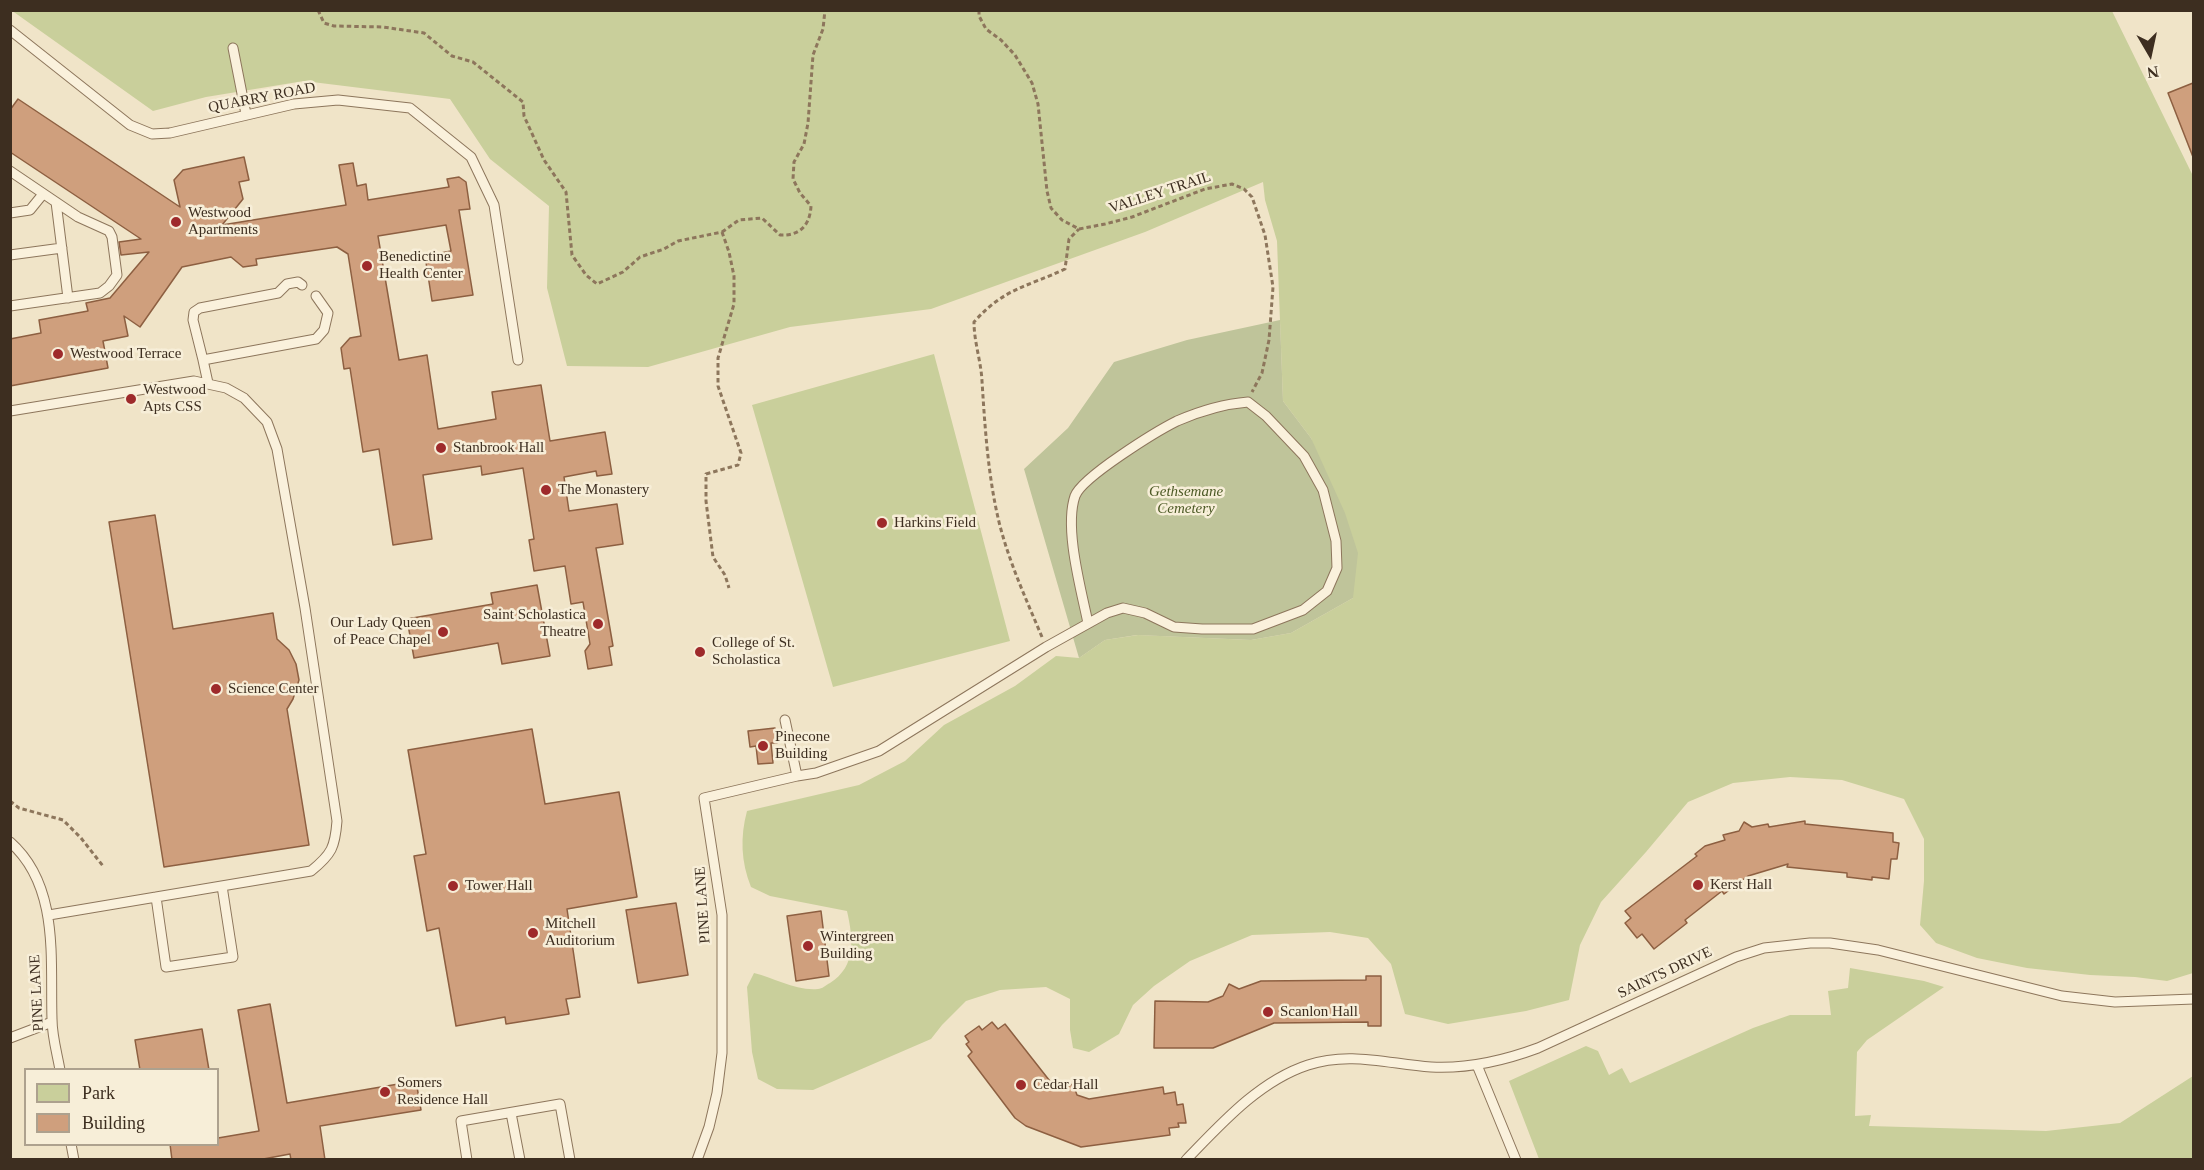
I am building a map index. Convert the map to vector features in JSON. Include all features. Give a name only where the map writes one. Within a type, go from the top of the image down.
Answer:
[{"type":"lane","name":"QUARRY ROAD","points":[[10,30],[130,125],[152,134],[170,133],[294,104],[338,100],[410,108],[471,157],[494,205],[518,360]]},
{"type":"lane","points":[[233,48],[246,114]]},
{"type":"lane","points":[[10,171],[78,217],[109,231],[112,237],[117,275],[100,293],[10,306]]},
{"type":"lane","points":[[10,213],[30,210],[43,194]]},
{"type":"lane","points":[[56,202],[69,298]]},
{"type":"lane","points":[[10,255],[62,248]]},
{"type":"lane","points":[[208,383],[193,320],[194,312],[200,308],[278,293],[287,284],[298,282],[302,285]]},
{"type":"lane","points":[[202,360],[315,339],[324,330],[328,313],[316,296]]},
{"type":"lane","points":[[10,411],[194,381],[226,388],[244,398],[267,422],[277,449],[337,821],[336,842],[332,850],[327,858],[311,871],[49,915]]},
{"type":"lane","points":[[785,720],[797,776],[816,773],[879,751],[1046,647],[1107,613],[1123,608],[1145,613],[1174,627],[1253,629],[1302,610],[1327,591],[1337,568],[1336,541],[1323,490],[1304,456],[1266,416],[1248,402],[1214,407],[1176,422],[1084,482],[1076,494],[1072,527],[1088,622]]},
{"type":"lane","name":"PINE LANE","points":[[697,1160],[709,1127],[722,1053],[722,915],[704,798],[797,776]]},
{"type":"lane","name":"PINE LANE","points":[[10,842],[20,850],[30,865],[42,890],[49,915],[52,1022],[60,1068]]},
{"type":"lane","points":[[156,897],[166,966],[233,957],[222,886]]},
{"type":"lane","name":"SAINTS DRIVE","points":[[1186,1160],[1265,1086],[1309,1064],[1345,1058],[1376,1059],[1431,1067],[1477,1065],[1506,1060],[1538,1048],[1736,957],[1764,948],[1830,943],[1878,950],[2062,996],[2115,1002],[2193,999]]},
{"type":"lane","points":[[10,1038],[52,1022]]},
{"type":"lane","points":[[1477,1065],[1516,1160]]},
{"type":"lane","points":[[467,1160],[461,1121],[561,1104],[570,1160]]},
{"type":"lane","points":[[512,1113],[520,1160]]},
{"type":"path","points":[[318,10],[324,23],[334,26],[383,27],[424,33],[452,56],[473,63],[523,102],[524,116],[544,160],[566,192],[572,255],[586,275],[597,284],[623,272],[640,257],[664,249],[678,241],[722,232],[739,220],[762,218],[780,235],[801,232],[810,218],[812,206],[800,193],[793,178],[794,162],[804,144],[808,123],[813,55],[823,29],[825,10]]},
{"type":"path","points":[[979,10],[979,16],[986,29],[1001,40],[1015,55],[1032,83],[1038,104],[1047,191],[1051,208],[1062,220],[1078,229],[1069,239],[1065,268],[1017,288],[997,300],[974,322],[974,335],[982,379],[983,415],[999,522],[1015,574],[1046,647]]},
{"type":"path","name":"VALLEY TRAIL","points":[[1078,229],[1132,217],[1205,189],[1232,184],[1244,189],[1252,197],[1265,235],[1273,287],[1269,340],[1262,372],[1248,402]]},
{"type":"path","points":[[722,232],[734,276],[734,304],[718,358],[718,386],[741,453],[738,465],[706,474],[706,501],[713,557],[725,575],[729,588]]},
{"type":"path","points":[[10,801],[19,808],[63,820],[103,866]]},
{"type":"green space","points":[[11,10],[2112,11],[2193,176],[2193,973],[2167,981],[2027,968],[1977,958],[1936,943],[1920,925],[1924,881],[1924,839],[1904,799],[1842,780],[1790,777],[1733,783],[1688,802],[1601,902],[1580,945],[1569,1000],[1526,1011],[1448,1024],[1405,1014],[1391,964],[1368,938],[1330,932],[1252,935],[1190,961],[1154,986],[1133,1005],[1119,1034],[1089,1052],[1073,1048],[1070,1030],[1070,999],[1046,987],[1000,990],[966,1001],[931,1039],[813,1090],[777,1089],[758,1079],[752,1052],[747,987],[754,973],[801,988],[822,988],[839,976],[845,968],[851,951],[851,931],[847,911],[770,896],[751,887],[745,868],[743,849],[743,830],[747,811],[859,785],[905,761],[944,725],[1015,686],[1056,656],[1079,658],[1105,640],[1138,635],[1251,640],[1291,633],[1353,598],[1311,438],[1283,401],[1277,241],[1265,200],[1263,182],[1145,232],[931,309],[790,327],[648,367],[567,366],[547,288],[549,206],[490,159],[450,99],[304,81],[206,97],[153,111]]},
{"type":"green space","name":"Gethsemane Cemetery","points":[[1280,320],[1283,401],[1311,438],[1345,513],[1358,553],[1353,598],[1291,633],[1251,640],[1137,635],[1105,640],[1079,658],[1024,469],[1068,428],[1114,362],[1187,340]]},
{"type":"green space","name":"Harkins Field","points":[[934,354],[1010,641],[833,687],[752,405]]},
{"type":"green space","points":[[1850,968],[1924,981],[1944,987],[1867,1040],[1857,1052],[1855,1116],[1871,1115],[1869,1126],[2046,1131],[2120,1123],[2193,1076],[2193,1159],[1539,1159],[1509,1081],[1586,1046],[1598,1051],[1609,1075],[1622,1068],[1630,1083],[1753,1028],[1790,1015],[1831,1015],[1828,991],[1848,988]]},
{"type":"building","points":[[2193,83],[2193,157],[2168,93]]},
{"type":"building","points":[[18,99],[180,207],[174,180],[183,170],[244,157],[249,180],[239,182],[243,199],[222,225],[346,205],[339,165],[353,163],[357,186],[366,184],[368,200],[449,187],[447,179],[459,177],[466,182],[470,209],[459,210],[473,295],[432,301],[425,256],[451,251],[446,225],[378,236],[399,360],[427,355],[438,429],[496,419],[492,392],[541,385],[550,441],[605,432],[612,474],[597,476],[596,471],[564,477],[569,511],[617,504],[623,544],[596,548],[613,646],[609,647],[612,665],[588,669],[585,651],[590,644],[583,602],[571,604],[565,566],[534,571],[529,540],[534,539],[523,468],[482,475],[481,466],[423,475],[432,539],[393,545],[379,449],[363,452],[350,368],[344,369],[341,348],[350,338],[361,336],[348,254],[337,247],[256,259],[257,265],[243,267],[231,257],[182,267],[140,327],[124,316],[128,336],[103,341],[108,368],[10,386],[10,339],[41,333],[39,320],[88,311],[86,303],[110,298],[149,252],[121,255],[119,242],[141,239],[10,152],[10,110]]},
{"type":"building","name":"Science Center","points":[[155,515],[173,629],[273,613],[277,639],[289,650],[296,664],[299,680],[287,709],[309,845],[164,867],[109,522]]},
{"type":"building","points":[[537,585],[550,656],[502,664],[498,643],[414,658],[407,619],[493,604],[491,593]]},
{"type":"building","name":"Pinecone Building","points":[[775,728],[777,743],[771,743],[773,763],[758,764],[756,746],[750,747],[748,731]]},
{"type":"building","name":"Tower Hall","points":[[532,729],[545,804],[619,792],[637,897],[567,909],[580,997],[566,999],[569,1014],[506,1024],[505,1017],[456,1026],[439,928],[427,931],[414,856],[426,854],[408,750]]},
{"type":"building","name":"Kerst Hall","points":[[1805,821],[1805,824],[1893,833],[1893,842],[1899,843],[1897,859],[1891,859],[1889,879],[1872,877],[1872,880],[1847,877],[1847,873],[1787,867],[1788,864],[1748,876],[1724,894],[1722,891],[1685,920],[1687,923],[1654,949],[1642,934],[1637,938],[1625,923],[1631,918],[1625,911],[1697,856],[1695,854],[1705,846],[1725,840],[1723,835],[1739,831],[1744,822],[1752,827],[1768,824],[1769,827]]},
{"type":"building","points":[[676,903],[688,975],[638,983],[626,910]]},
{"type":"building","name":"Wintergreen Building","points":[[821,911],[829,976],[796,981],[787,916]]},
{"type":"building","name":"Scanlon Hall","points":[[1366,976],[1381,976],[1381,1026],[1368,1026],[1368,1022],[1274,1023],[1213,1048],[1154,1048],[1155,1001],[1208,1002],[1223,996],[1229,984],[1239,989],[1261,981],[1366,980]]},
{"type":"building","name":"Somers Residence Hall","points":[[270,1004],[287,1103],[416,1081],[421,1110],[320,1126],[325,1160],[291,1160],[290,1154],[258,1160],[172,1160],[170,1146],[219,1146],[219,1138],[259,1131],[238,1010]]},
{"type":"building","name":"Cedar Hall","points":[[992,1022],[998,1029],[1005,1024],[1053,1085],[1063,1088],[1073,1084],[1077,1095],[1089,1099],[1163,1087],[1164,1094],[1175,1092],[1177,1105],[1183,1104],[1186,1123],[1178,1123],[1179,1127],[1169,1128],[1170,1135],[1081,1147],[1026,1126],[1015,1118],[968,1056],[972,1052],[966,1044],[969,1042],[965,1036],[979,1026],[982,1030]]},
{"type":"building","points":[[202,1029],[209,1068],[140,1068],[135,1040]]},
{"type":"place","name":"Westwood Apartments","points":[[176,222]]},
{"type":"place","name":"Benedictine Health Center","points":[[367,266]]},
{"type":"place","name":"Westwood Terrace","points":[[58,354]]},
{"type":"place","name":"Westwood Apts CSS","points":[[131,399]]},
{"type":"place","name":"Stanbrook Hall","points":[[441,448]]},
{"type":"place","name":"The Monastery","points":[[546,490]]},
{"type":"place","name":"Harkins Field","points":[[882,523]]},
{"type":"place","name":"Saint Scholastica Theatre","points":[[598,624]]},
{"type":"place","name":"Our Lady Queen of Peace Chapel","points":[[443,632]]},
{"type":"place","name":"College of St. Scholastica","points":[[700,652]]},
{"type":"place","name":"Science Center","points":[[216,689]]},
{"type":"place","name":"Pinecone Building","points":[[763,746]]},
{"type":"place","name":"Kerst Hall","points":[[1698,885]]},
{"type":"place","name":"Tower Hall","points":[[453,886]]},
{"type":"place","name":"Mitchell Auditorium","points":[[533,933]]},
{"type":"place","name":"Wintergreen Building","points":[[808,946]]},
{"type":"place","name":"Scanlon Hall","points":[[1268,1012]]},
{"type":"place","name":"Cedar Hall","points":[[1021,1085]]},
{"type":"place","name":"Somers Residence Hall","points":[[385,1092]]}]
